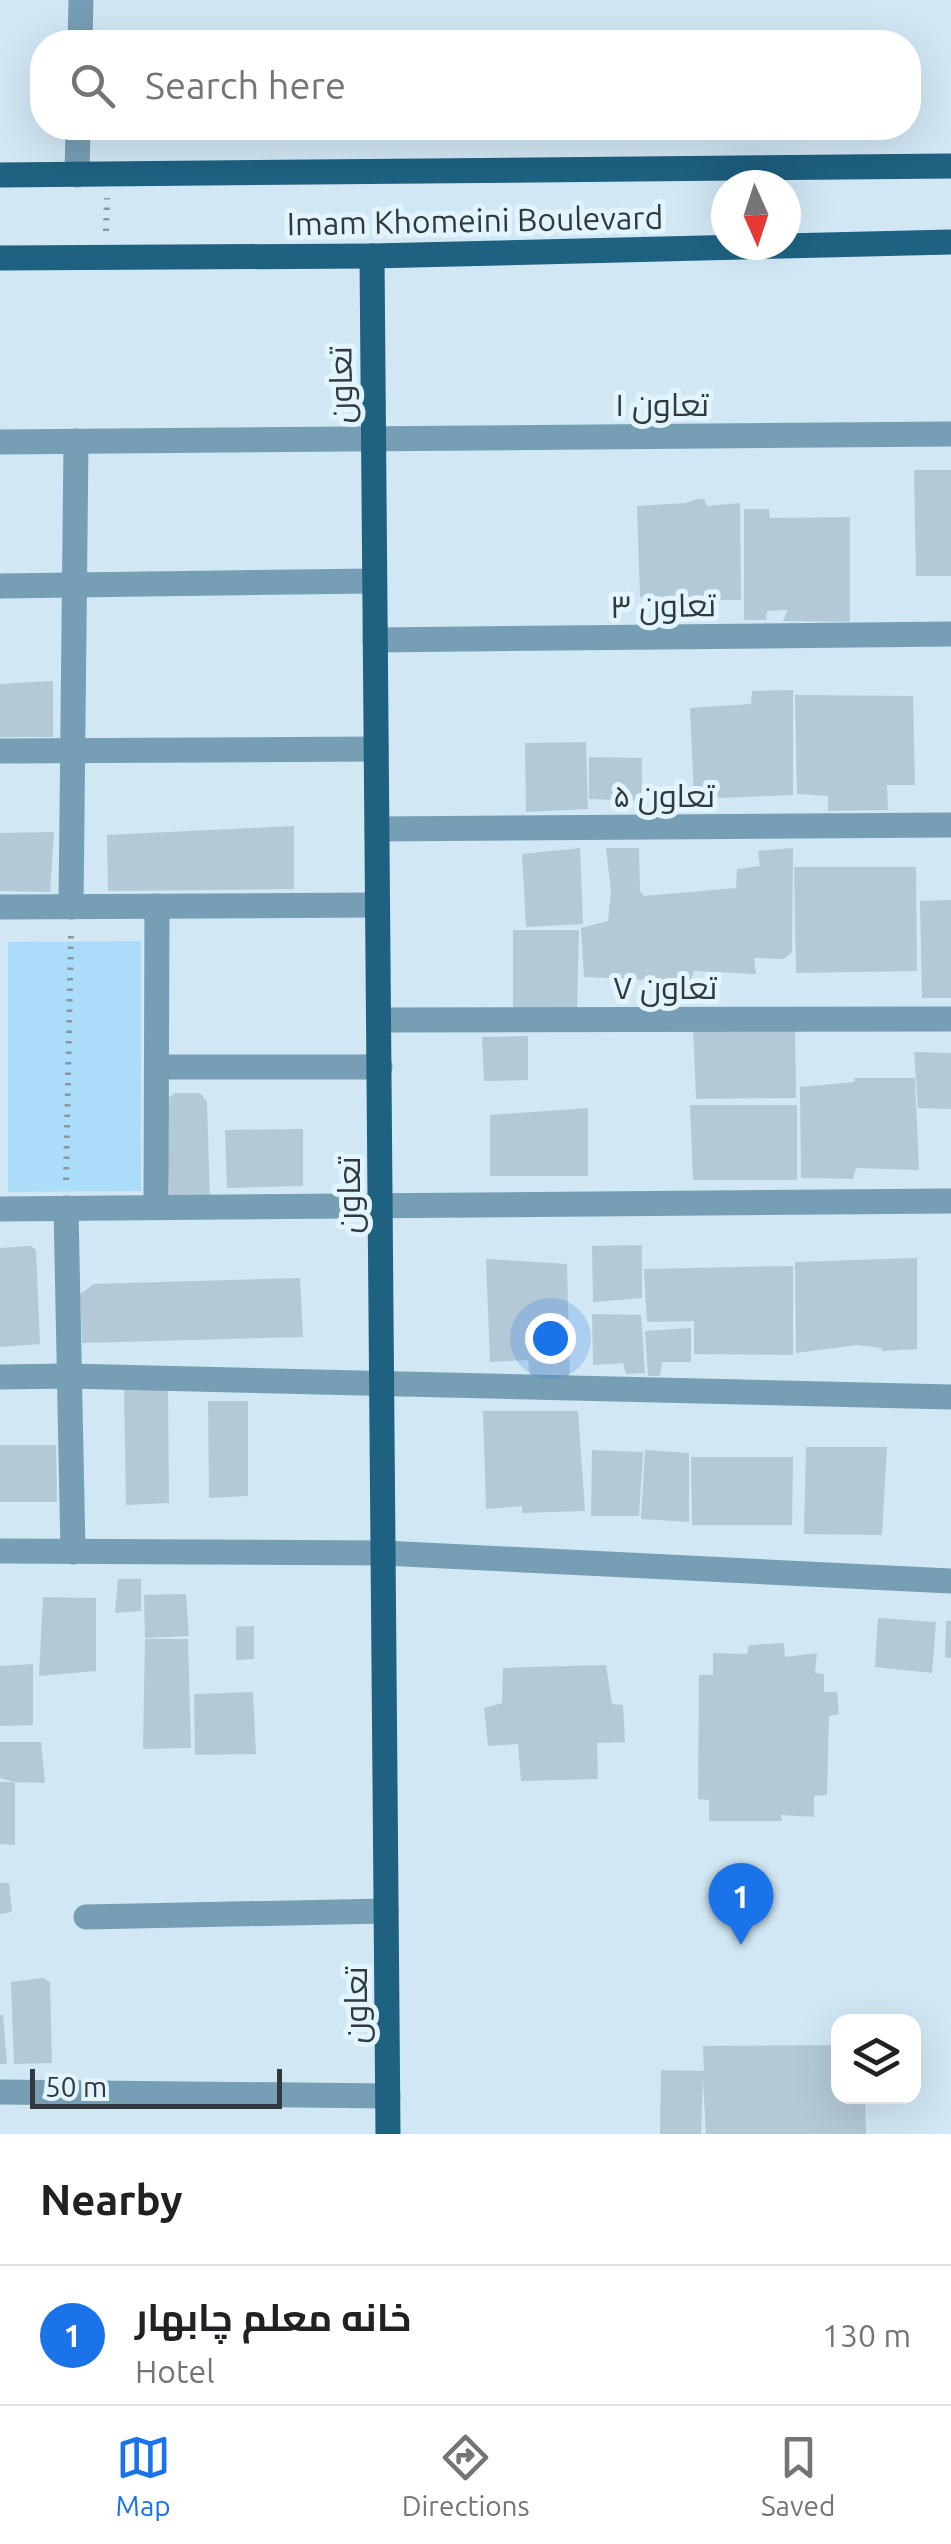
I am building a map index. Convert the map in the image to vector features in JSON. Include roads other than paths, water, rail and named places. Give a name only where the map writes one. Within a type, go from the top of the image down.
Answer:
[{"type":"main road","name":"Imam Khomeini Boulevard","points":[[0,175],[951,166]]},
{"type":"main road","name":"Imam Khomeini Boulevard","points":[[0,258],[372,256],[951,242]]},
{"type":"main road","name":"تعاون","points":[[372,256],[388,2134]]},
{"type":"street","points":[[80,30],[81,0]]},
{"type":"street","points":[[77,175],[78,140]]},
{"type":"street","name":"تعاون ۱","points":[[0,442],[951,434]]},
{"type":"street","points":[[71,907],[76,441]]},
{"type":"street","points":[[0,586],[374,581]]},
{"type":"street","name":"تعاون ۳","points":[[375,640],[951,634]]},
{"type":"street","points":[[0,751],[376,750]]},
{"type":"street","name":"تعاون ۵","points":[[377,830],[951,825]]},
{"type":"street","points":[[0,907],[377,905]]},
{"type":"street","points":[[156,1207],[157,906]]},
{"type":"street","name":"تعاون ۷","points":[[378,1020],[951,1019]]},
{"type":"street","points":[[158,1067],[380,1067]]},
{"type":"street","points":[[0,1209],[951,1201]]},
{"type":"street","points":[[66,1208],[73,1552]]},
{"type":"street","points":[[0,1377],[951,1398]]},
{"type":"street","points":[[0,1552],[384,1553],[951,1581]]},
{"type":"street","points":[[86,1917],[386,1911]]},
{"type":"street","points":[[0,2092],[388,2096]]},
{"type":"place","name":"خانه معلم چابهار","points":[[741,1945]]}]
